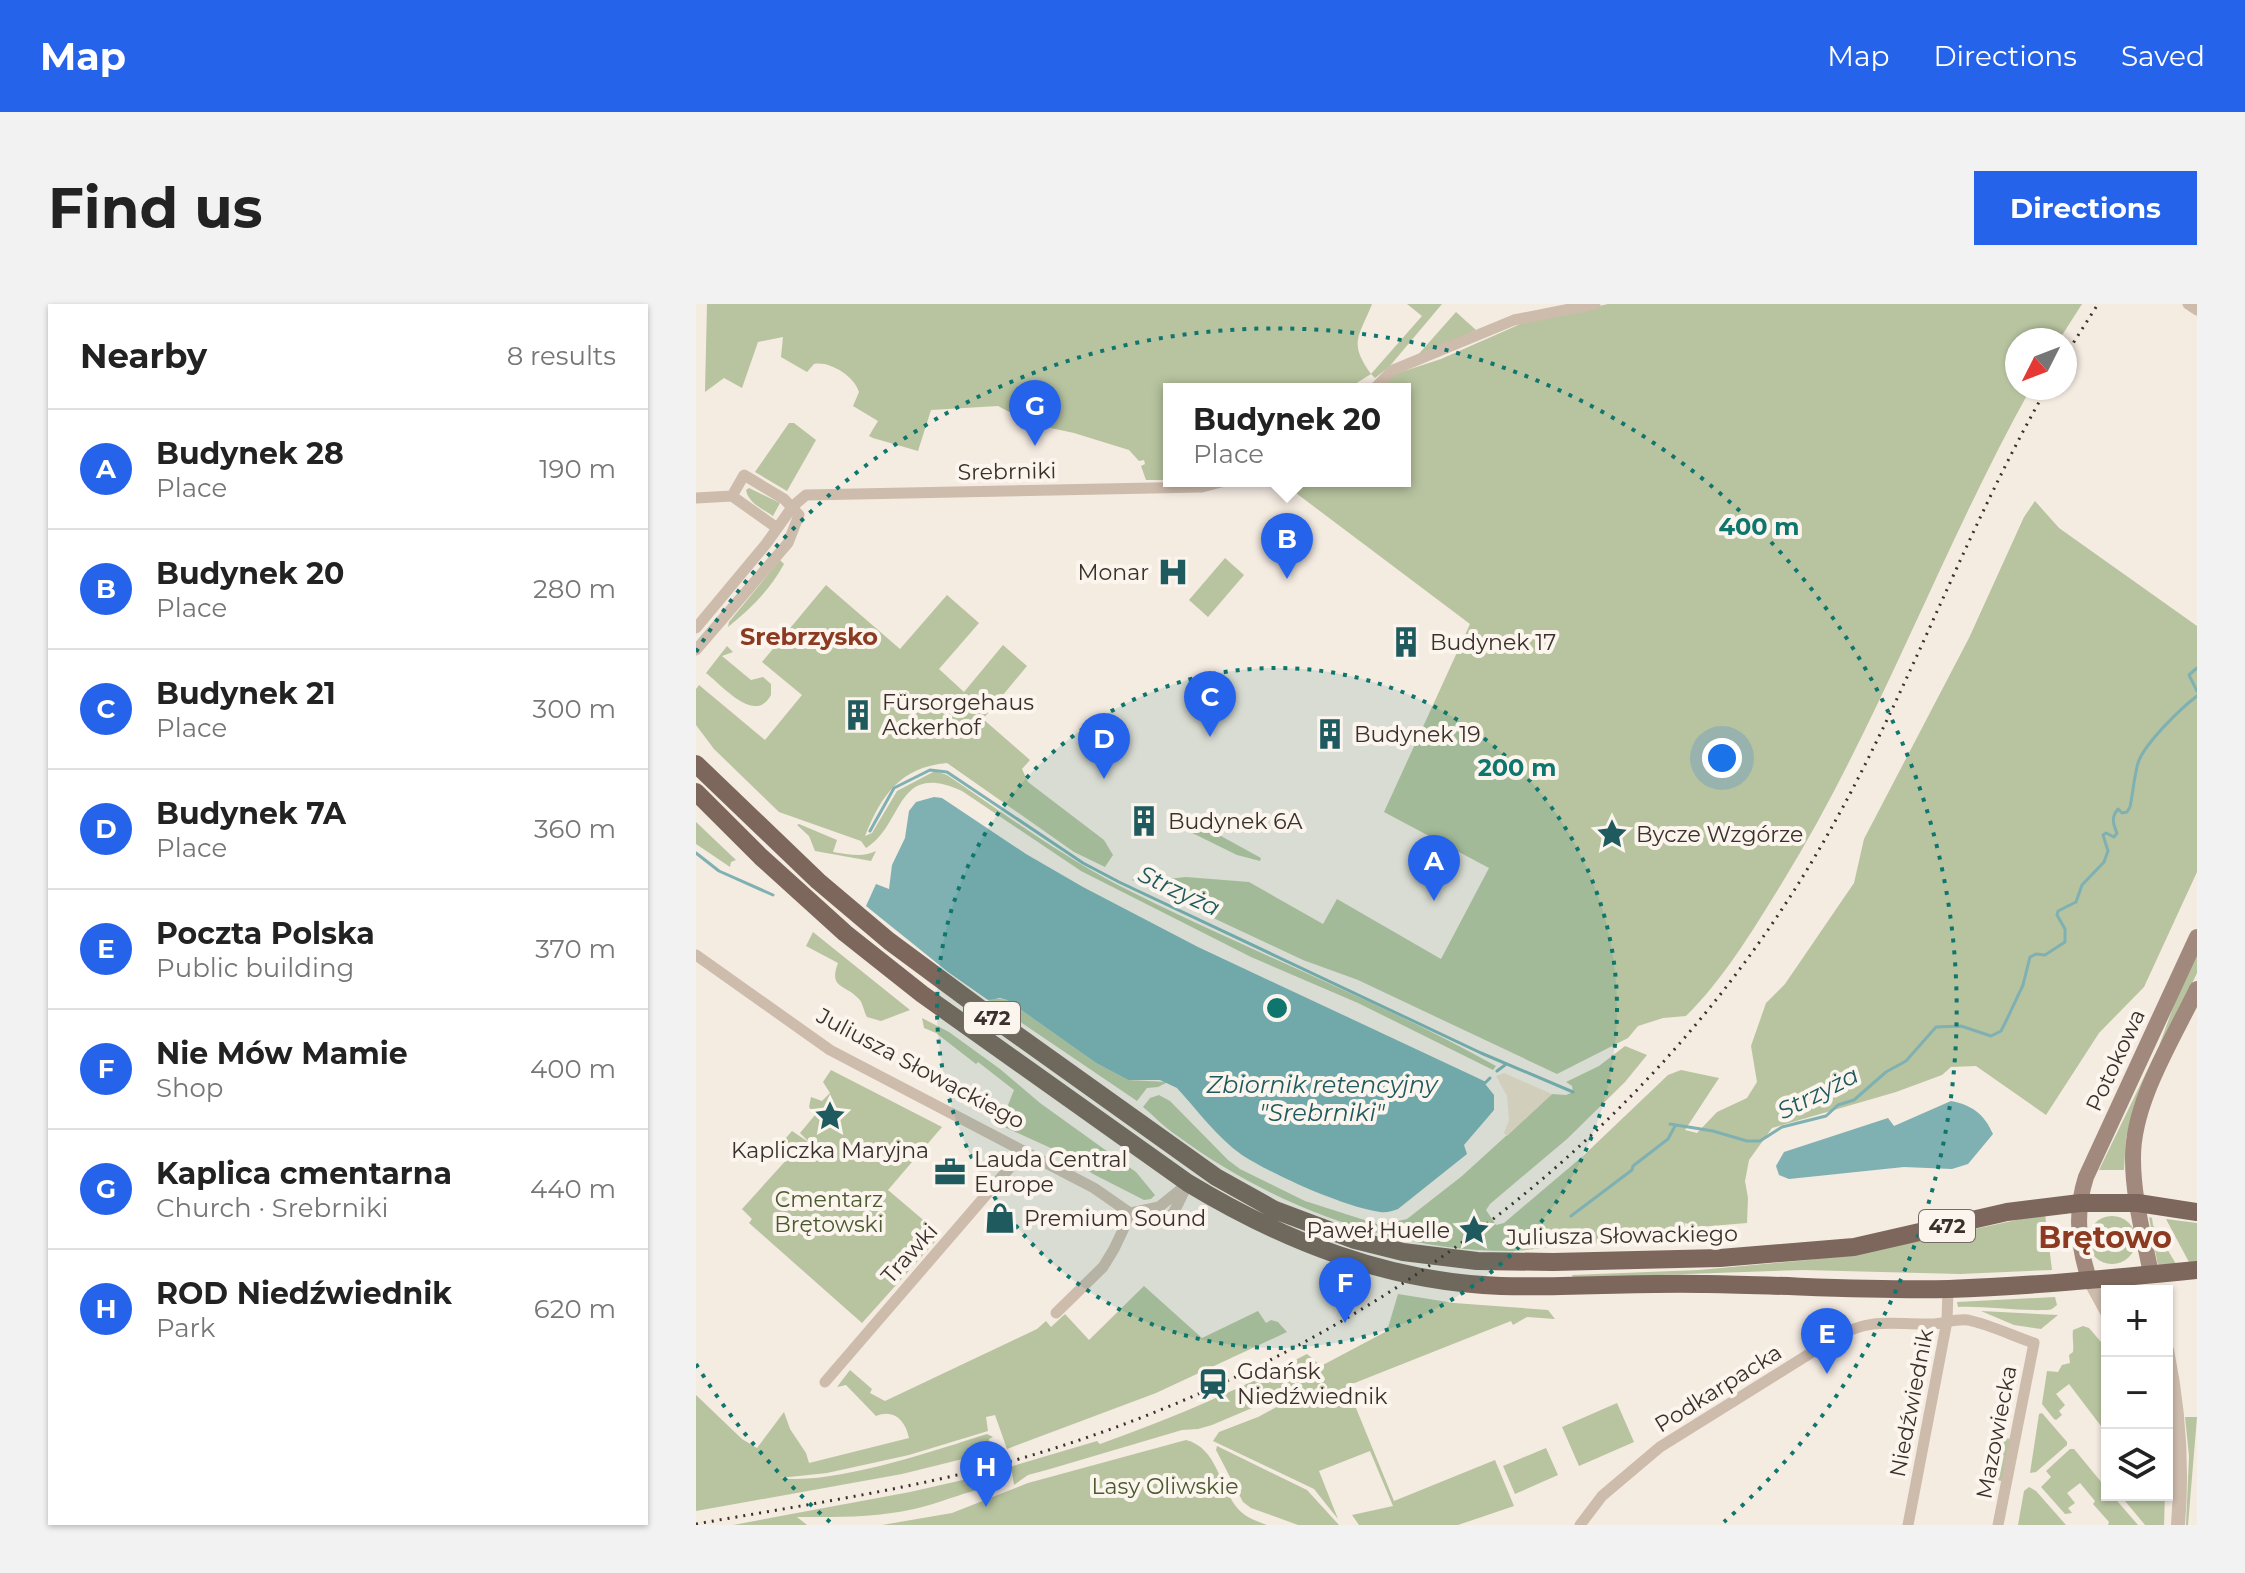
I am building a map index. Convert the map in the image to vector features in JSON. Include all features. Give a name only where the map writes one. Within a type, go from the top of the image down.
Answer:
[{"type":"main road","name":"472","points":[[696,764],[792,858],[889,941],[1200,1167]]},
{"type":"main road","name":"472","points":[[696,792],[761,857],[856,942],[922,994],[1188,1183],[1231,1210],[1316,1249],[1373,1266],[1437,1279],[1499,1286],[1659,1283],[1948,1289],[2089,1279],[2153,1283],[2197,1270]]},
{"type":"main road","name":"Potokowa","points":[[2089,1279],[2079,1234],[2082,1191],[2094,1156],[2197,937]]},
{"type":"main road","name":"Potokowa","points":[[2153,1283],[2133,1157],[2137,1124],[2145,1098],[2197,989]]},
{"type":"main road","name":"Juliusza Słowackiego","points":[[1200,1167],[1275,1210],[1355,1240],[1403,1252],[1477,1261],[1612,1261],[1815,1252],[1854,1247],[2007,1212],[2080,1203]]},
{"type":"main road","name":"472","points":[[2080,1203],[2138,1203],[2197,1212]]},
{"type":"street","points":[[1380,383],[1393,370],[1514,320],[1595,304]]},
{"type":"street","points":[[2188,304],[2197,310]]},
{"type":"street","points":[[696,650],[788,543],[799,515],[793,506],[744,475],[732,496]]},
{"type":"street","name":"Srebrniki","points":[[793,506],[806,495],[1202,487]]},
{"type":"street","points":[[696,498],[732,496],[777,528]]},
{"type":"street","points":[[714,629],[700,624],[793,506]]},
{"type":"street","name":"Juliusza Słowackiego","points":[[696,955],[830,1050],[1094,1188],[1131,1213]]},
{"type":"street","name":"Trawki","points":[[825,1382],[1024,1151]]},
{"type":"street","points":[[1056,1313],[1103,1267],[1131,1213],[1159,1207],[1188,1183],[1200,1167]]},
{"type":"street","points":[[2089,1279],[2101,1301]]},
{"type":"street","name":"Niedźwiednik","points":[[1908,1525],[1948,1316],[1948,1289]]},
{"type":"street","name":"Podkarpacka","points":[[1580,1525],[1602,1496],[1660,1447],[1838,1336],[1858,1325],[1935,1324],[1948,1316]]},
{"type":"street","name":"Mazowiecka","points":[[1948,1316],[1972,1321],[2034,1343],[1998,1525]]},
{"type":"street","points":[[2173,1395],[2179,1427],[2181,1481],[2178,1525]]},
{"type":"street","points":[[2173,1416],[2179,1427]]},
{"type":"green space","points":[[707,304],[1372,304],[1358,339],[1360,354],[1371,374],[1357,383],[1163,383],[1163,480],[1146,480],[1141,466],[1145,464],[1144,460],[1139,461],[1129,450],[1032,424],[998,406],[931,410],[918,451],[873,438],[869,436],[878,421],[853,406],[859,392],[852,380],[827,365],[814,364],[807,372],[781,357],[783,337],[758,342],[742,388],[724,378],[705,392]]},
{"type":"green space","points":[[1407,304],[1442,304],[1389,367],[1375,378],[1371,374],[1422,316]]},
{"type":"green space","points":[[1608,304],[2082,304],[2067,328],[2005,328],[2005,400],[2025,400],[1998,449],[1849,762],[1782,883],[1738,952],[1686,1016],[1663,1018],[1638,1026],[1628,1038],[1557,1074],[1358,980],[1303,960],[1132,880],[1140,873],[1158,880],[1186,877],[1249,882],[1323,924],[1337,899],[1441,959],[1489,868],[1384,812],[1470,624],[1288,487],[1411,487],[1411,383],[1386,383],[1395,374],[1441,359],[1525,322]]},
{"type":"green space","points":[[1456,312],[1476,330],[1416,357]]},
{"type":"green space","points":[[789,423],[794,423],[816,440],[787,491],[755,472]]},
{"type":"green space","points":[[749,488],[780,503],[773,516],[750,499],[746,490]]},
{"type":"green space","points":[[2035,501],[2059,528],[2197,626],[2197,872],[2144,987],[2099,1033],[2046,1115],[1976,1066],[1951,1067],[1942,1075],[1896,1092],[1772,1128],[1749,1160],[1745,1181],[1747,1223],[1699,1227],[1685,1223],[1682,1240],[1581,1244],[1512,1251],[1422,1243],[1335,1220],[1252,1183],[1172,1132],[1143,1107],[1150,1098],[1159,1095],[1170,1101],[1240,1169],[1305,1201],[1380,1225],[1407,1219],[1462,1176],[1552,1094],[1573,1092],[1572,1086],[1566,1082],[1599,1066],[1625,1046],[1647,1055],[1625,1082],[1567,1139],[1490,1204],[1486,1210],[1496,1225],[1504,1223],[1583,1156],[1668,1075],[1681,1070],[1719,1078],[1685,1130],[1697,1133],[1717,1112],[1747,1098],[1757,1082],[1751,1046],[1766,1003],[1785,984],[1854,883],[1864,839],[1969,638],[2024,517]]},
{"type":"green space","points":[[1225,558],[1244,575],[1208,617],[1189,600]]},
{"type":"green space","points":[[780,560],[784,564],[772,583],[728,627],[729,622]]},
{"type":"green space","points":[[826,585],[900,649],[947,595],[979,623],[939,669],[964,692],[1003,645],[1027,666],[983,719],[1030,760],[1022,769],[1028,782],[1104,840],[1113,855],[1105,867],[1074,852],[947,763],[917,770],[894,786],[878,808],[865,836],[872,833],[897,791],[935,771],[947,775],[1051,846],[1116,884],[1403,1018],[1496,1066],[1493,1070],[1358,1003],[1251,957],[1081,871],[962,791],[924,783],[912,789],[879,837],[866,848],[861,841],[779,812],[714,749],[696,725],[696,689],[699,685],[765,740],[802,695],[762,662]]},
{"type":"green space","points":[[727,646],[733,652],[722,656],[751,680],[763,677],[771,684],[771,695],[764,703],[748,705],[706,673]]},
{"type":"green space","points":[[1192,814],[1210,830],[1261,858],[1260,861],[1237,855],[1182,828]]},
{"type":"green space","points":[[696,822],[736,860],[731,862],[730,867],[696,844]]},
{"type":"green space","points":[[799,824],[837,840],[833,852],[861,855],[876,851],[871,861],[815,851],[809,836]]},
{"type":"green space","points":[[813,932],[910,1010],[881,1021],[867,1017],[859,999],[837,982],[835,971],[838,963],[806,946]]},
{"type":"green space","points":[[2197,954],[2197,973],[2135,1103],[2126,1138],[2124,1170],[2099,1170],[2159,1046]]},
{"type":"green space","points":[[988,1000],[1007,1000],[1096,1063],[1128,1080],[1168,1082],[1147,1088],[1137,1101]]},
{"type":"green space","points":[[922,1018],[949,1032],[1136,1172],[1155,1195],[1144,1200],[1093,1174],[1064,1154],[1000,1125],[1014,1090],[936,1033],[924,1028]]},
{"type":"green space","name":"Cmentarz Brętowski","points":[[831,1070],[942,1127],[888,1190],[941,1235],[862,1323],[749,1223],[752,1219],[742,1209],[789,1157],[778,1147],[792,1131],[810,1143],[800,1133],[815,1115],[809,1107],[811,1097],[822,1101],[830,1093],[823,1082]]},
{"type":"green space","points":[[2045,1214],[2052,1270],[1960,1274],[1803,1270],[1573,1278],[1572,1275],[1699,1270],[1808,1260],[1886,1248]]},
{"type":"green space","points":[[2112,1216],[2129,1223],[2136,1240],[2129,1257],[2112,1264],[2095,1257],[2088,1240],[2095,1223]]},
{"type":"green space","points":[[2149,1217],[2152,1218],[2176,1264],[2158,1266]]},
{"type":"green space","points":[[2166,1219],[2197,1223],[2197,1263],[2190,1264]]},
{"type":"green space","points":[[1144,1286],[1202,1338],[1258,1311],[1266,1323],[1271,1320],[1278,1322],[1287,1332],[1156,1393],[1007,1449],[995,1415],[986,1417],[988,1431],[909,1455],[827,1473],[780,1478],[802,1479],[855,1472],[987,1434],[993,1437],[989,1439],[991,1452],[902,1474],[696,1511],[696,1395],[742,1439],[757,1448],[784,1412],[809,1463],[909,1438],[898,1418],[888,1414],[876,1416],[846,1385],[837,1387],[850,1370],[872,1389],[870,1393],[885,1401],[1037,1329],[1046,1321],[1051,1327],[1065,1314],[1089,1340]]},
{"type":"green space","points":[[1398,1294],[1454,1303],[1548,1310],[1555,1319],[1527,1317],[1513,1325],[1511,1321],[1347,1386],[1394,1501],[1495,1460],[1514,1506],[1458,1525],[1359,1525],[1352,1515],[1393,1506],[1370,1451],[1319,1471],[1338,1519],[1314,1489],[1213,1441],[1219,1432],[1258,1417],[1303,1393],[1301,1387],[1212,1425],[1182,1430],[1028,1475],[1014,1485],[1013,1466],[1127,1434],[1231,1391],[1307,1354],[1321,1366],[1387,1331]]},
{"type":"green space","points":[[2055,1297],[2057,1305],[2047,1310],[1958,1307],[1957,1302]]},
{"type":"green space","points":[[1981,1311],[2058,1315],[2041,1329],[2014,1325]]},
{"type":"green space","points":[[2083,1326],[2089,1328],[2101,1342],[2101,1426],[2069,1384],[2056,1394],[2065,1405],[2059,1411],[2062,1415],[2056,1420],[2042,1404],[2047,1371],[2058,1372],[2062,1365],[2070,1363],[2073,1330]]},
{"type":"green space","points":[[1617,1403],[1634,1442],[1579,1466],[1562,1427]]},
{"type":"green space","points":[[2042,1413],[2067,1445],[2036,1472],[2030,1473],[2039,1414]]},
{"type":"green space","points":[[2185,1417],[2197,1417],[2188,1525],[2189,1456]]},
{"type":"green space","points":[[1999,1437],[2011,1439],[2002,1481],[1991,1479]]},
{"type":"green space","name":"Lasy Oliwskie","points":[[1186,1440],[1197,1444],[1212,1460],[1239,1510],[1267,1525],[882,1525],[952,1513],[1028,1483]]},
{"type":"green space","points":[[1217,1446],[1307,1490],[1339,1525],[1298,1525],[1251,1508],[1243,1502],[1216,1450]]},
{"type":"green space","points":[[1546,1448],[1558,1475],[1515,1494],[1503,1466]]},
{"type":"green space","points":[[2070,1449],[2074,1449],[2101,1482],[2101,1501],[2117,1501],[2138,1525],[2108,1525],[2109,1522],[2093,1504],[2095,1501],[2080,1483],[2067,1493],[2075,1503],[2068,1508],[2072,1513],[2065,1514],[2041,1487],[2051,1477],[2046,1471]]},
{"type":"green space","points":[[998,1472],[1003,1486],[981,1489],[899,1512],[797,1517],[807,1525],[733,1525],[910,1492]]},
{"type":"green space","points":[[2029,1487],[2066,1525],[2018,1525],[2024,1491]]},
{"type":"green space","points":[[2125,1501],[2165,1501],[2164,1525],[2145,1525]]},
{"type":"shaded area","points":[[1504,1073],[1552,1094],[1507,1136],[1504,1133],[1509,1120],[1507,1096],[1496,1076]]},
{"type":"water","name":"Zbiornik retencyjny \"Srebrniki\"","points":[[942,798],[1026,854],[1083,887],[1198,947],[1482,1080],[1494,1095],[1494,1110],[1464,1145],[1467,1154],[1398,1209],[1389,1212],[1365,1209],[1329,1197],[1255,1163],[1225,1140],[1177,1088],[1160,1080],[1128,1080],[1096,1063],[1007,1000],[988,1000],[866,906],[876,884],[889,889],[892,865],[905,838],[909,811],[916,802]]},
{"type":"water","points":[[1951,1101],[1976,1112],[1986,1121],[1993,1134],[1968,1164],[1952,1169],[1904,1167],[1789,1179],[1779,1175],[1776,1166],[1784,1152],[1888,1118],[1894,1126]]},
{"type":"waterway","name":"Strzyża","points":[[2197,668],[2189,675],[2197,691]]},
{"type":"waterway","name":"Strzyża","points":[[1670,1124],[1713,1131],[1747,1141],[1760,1141],[1782,1127],[1826,1116],[1838,1105],[1854,1100],[1886,1072],[1906,1061],[1936,1027],[1961,1026],[1991,1036],[2001,1031],[2023,985],[2030,957],[2045,955],[2065,942],[2065,929],[2058,911],[2076,902],[2082,885],[2104,862],[2108,851],[2103,835],[2106,833],[2114,837],[2117,833],[2114,815],[2118,809],[2122,813],[2130,807],[2142,755],[2164,727],[2197,696]]},
{"type":"waterway","name":"Strzyża","points":[[870,831],[894,788],[930,770],[947,772],[1083,863],[1119,882],[1481,1053],[1573,1092]]},
{"type":"waterway","name":"Strzyża","points":[[696,853],[719,871],[773,895]]},
{"type":"waterway","name":"Strzyża","points":[[1497,1071],[1505,1065]]},
{"type":"waterway","name":"Strzyża","points":[[1482,1082],[1490,1078]]},
{"type":"waterway","points":[[1571,1216],[1668,1139],[1675,1126]]},
{"type":"railway","points":[[2077,337],[2098,304]]},
{"type":"railway","points":[[696,1524],[858,1496],[979,1470],[1141,1418],[1259,1366],[1371,1304],[1476,1232],[1575,1150],[1665,1060],[1746,961],[1817,853],[1878,739],[1987,503],[2040,400]]},
{"type":"place","name":"Kaplica cmentarna","points":[[1035,446]]},
{"type":"place","name":"Monar","points":[[1173,572]]},
{"type":"place","name":"Budynek 20","points":[[1287,579]]},
{"type":"place","name":"Budynek 17","points":[[1406,642]]},
{"type":"place","name":"Fürsorgehaus Ackerhof","points":[[858,715]]},
{"type":"place","name":"Budynek 19","points":[[1330,734]]},
{"type":"place","name":"Budynek 21","points":[[1210,737]]},
{"type":"place","name":"Budynek 7A","points":[[1104,779]]},
{"type":"place","name":"Budynek 6A","points":[[1144,821]]},
{"type":"place","name":"Bycze Wzgórze","points":[[1612,834]]},
{"type":"place","name":"Budynek 28","points":[[1434,901]]},
{"type":"place","name":"Kapliczka Maryjna","points":[[830,1116]]},
{"type":"place","name":"Lauda Central Europe","points":[[950,1172]]},
{"type":"place","name":"Premium Sound","points":[[1000,1218]]},
{"type":"place","name":"Paweł Huelle","points":[[1474,1230]]},
{"type":"place","name":"Nie Mów Mamie","points":[[1345,1323]]},
{"type":"place","name":"Poczta Polska","points":[[1827,1374]]},
{"type":"place","name":"Gdańsk Niedźwiednik","points":[[1213,1384]]},
{"type":"place","name":"ROD Niedźwiednik","points":[[986,1507]]},
{"type":"district","name":"Srebrzysko","points":[[809,637]]},
{"type":"district","name":"Brętowo","points":[[2105,1238]]}]
